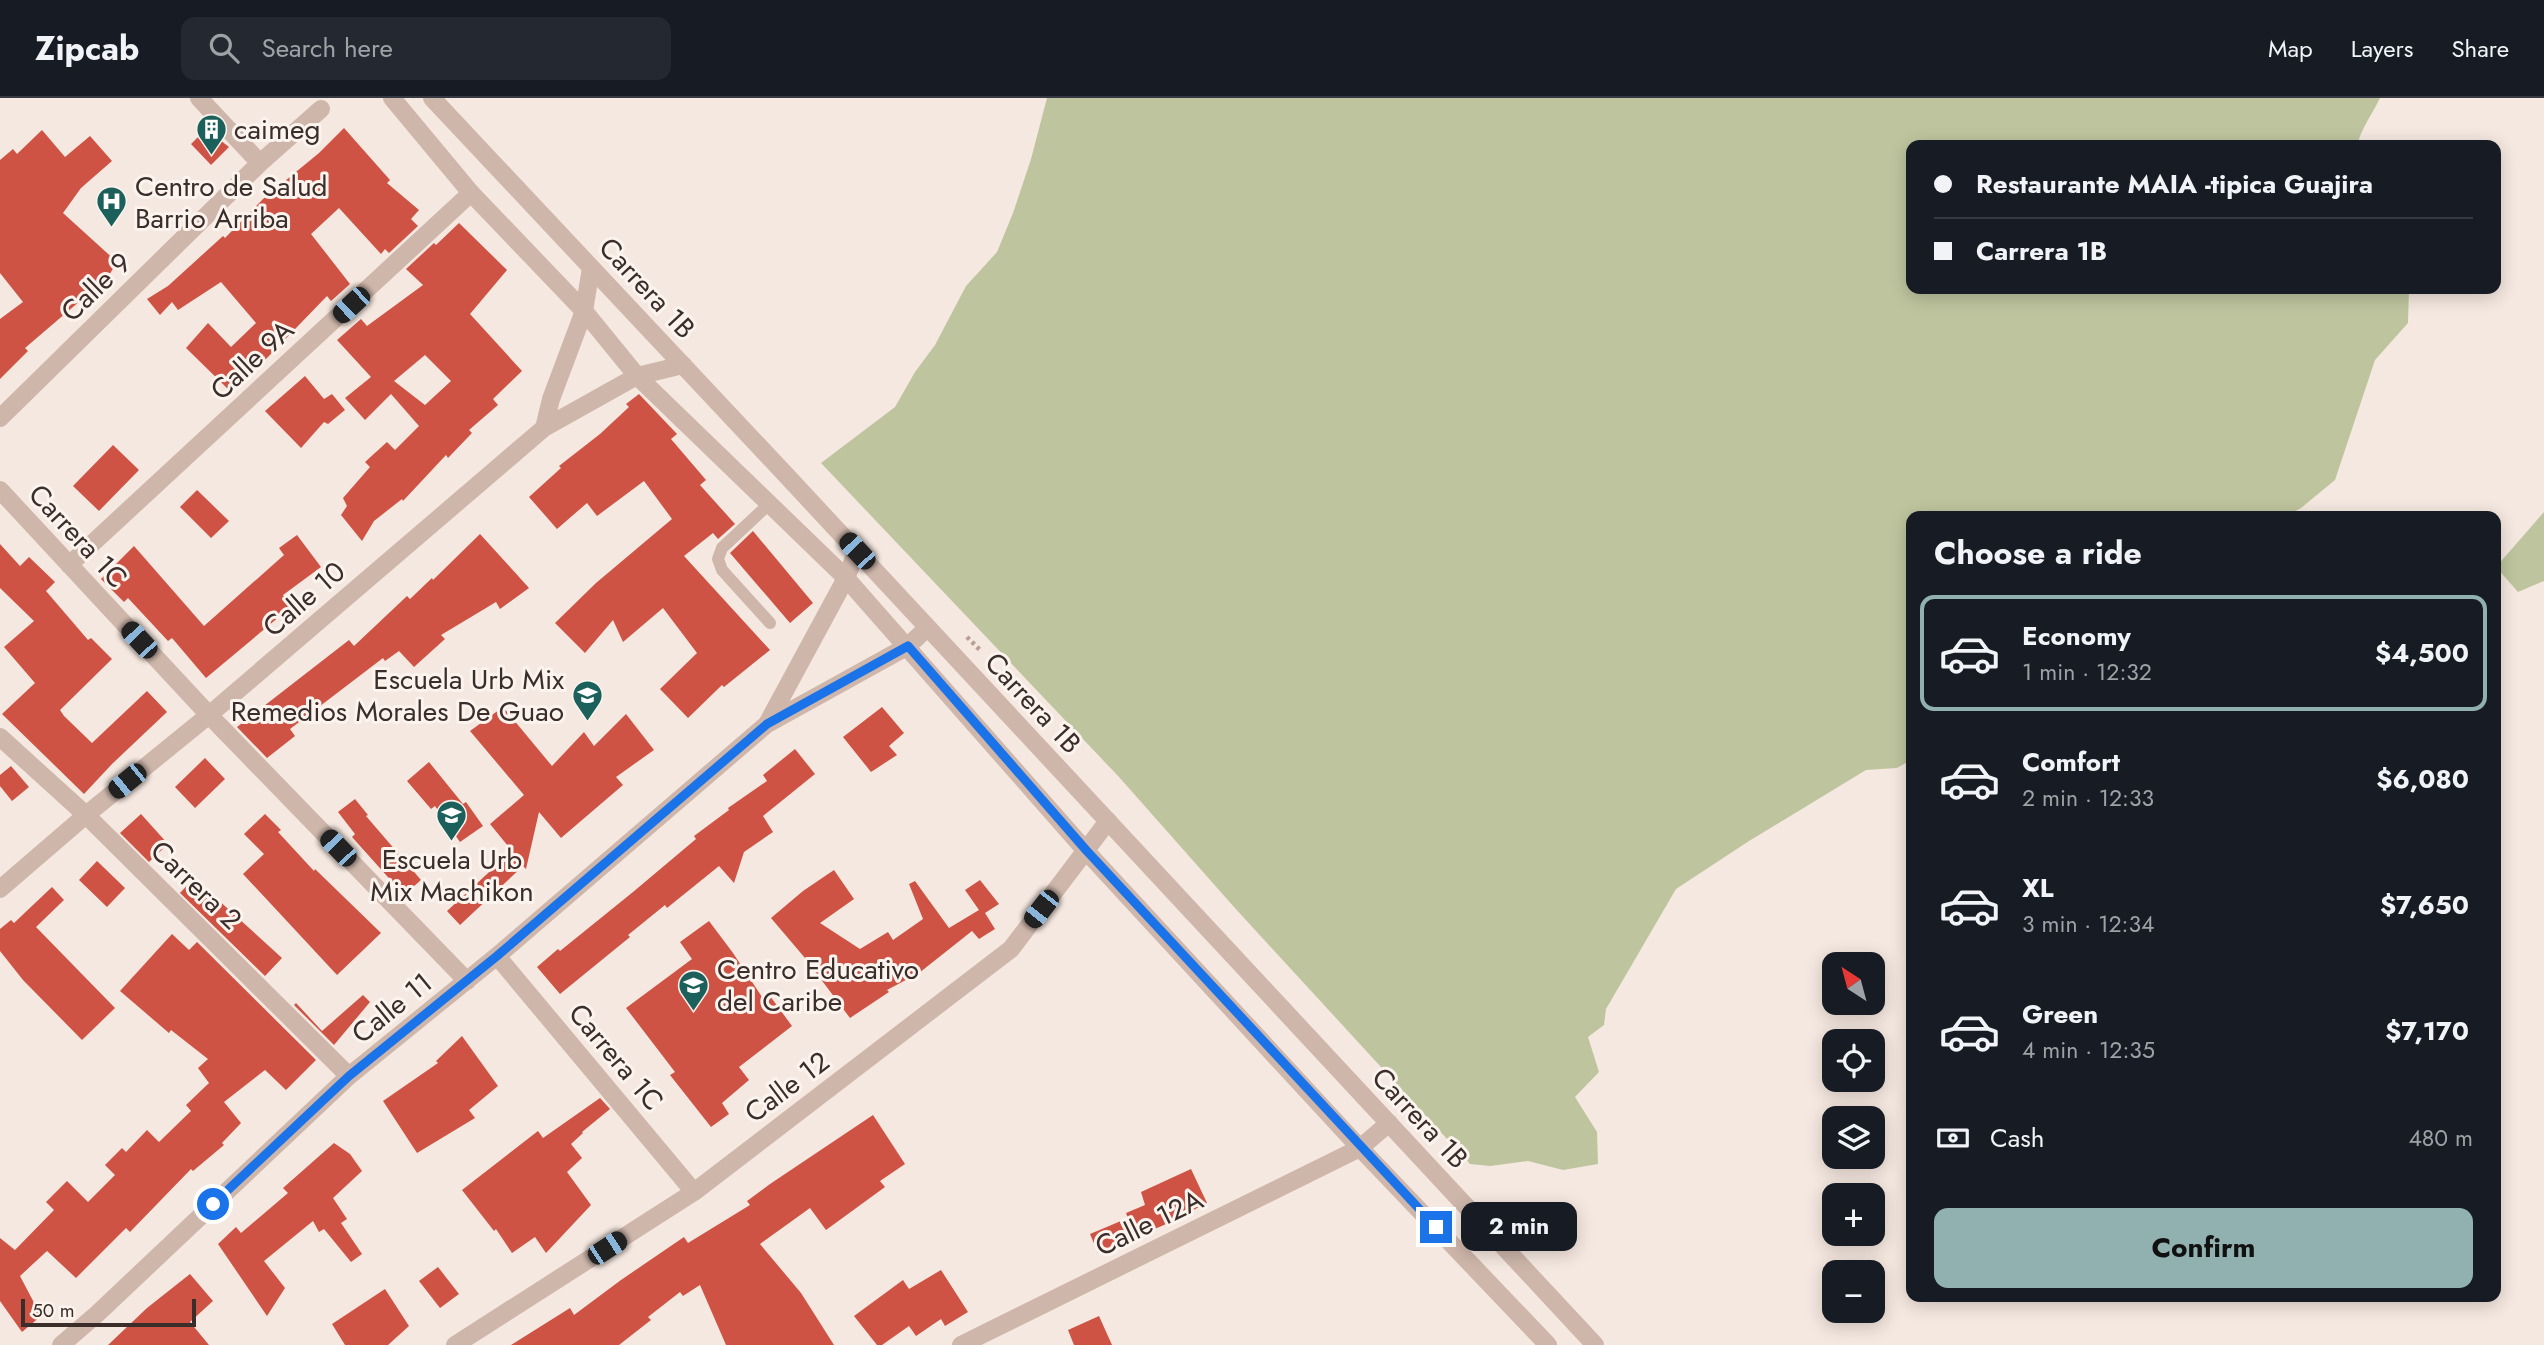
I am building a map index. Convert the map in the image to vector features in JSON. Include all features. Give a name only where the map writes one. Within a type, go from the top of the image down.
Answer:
[{"type":"street","points":[[199,98],[260,163]]},
{"type":"street","name":"Carrera 1B","points":[[392,98],[471,193],[584,311],[637,376],[846,578],[1086,850],[1360,1149],[1548,1345]]},
{"type":"street","name":"Carrera 1B","points":[[432,98],[1595,1345]]},
{"type":"street","name":"Calle 9","points":[[0,418],[260,163],[321,109]]},
{"type":"street","name":"Calle 9A","points":[[69,565],[471,193]]},
{"type":"street","points":[[544,428],[551,399],[584,311],[591,268]]},
{"type":"street","name":"Calle 10","points":[[0,890],[544,428],[637,376],[683,365]]},
{"type":"street","name":"Carrera 1C","points":[[0,490],[209,715],[467,981]]},
{"type":"street","points":[[767,724],[846,578],[857,551]]},
{"type":"street","points":[[767,724],[908,646],[927,628]]},
{"type":"street","name":"Calle 11","points":[[61,1345],[349,1076],[497,956],[767,724]]},
{"type":"street","name":"Carrera 2","points":[[0,737],[86,815],[349,1076]]},
{"type":"street","name":"Calle 12","points":[[455,1345],[694,1192],[1011,949],[1108,821]]},
{"type":"street","name":"Carrera 1C","points":[[497,956],[694,1192]]},
{"type":"street","name":"Calle 12A","points":[[961,1345],[1360,1149],[1389,1123]]},
{"type":"lane","points":[[769,503],[722,548],[718,559],[722,570],[770,623]]},
{"type":"green space","points":[[1047,98],[2380,98],[2359,140],[1906,140],[1906,294],[2409,294],[2408,323],[2375,360],[2335,480],[2295,511],[1906,511],[1906,763],[1897,768],[1866,770],[1676,889],[1606,1009],[1604,1025],[1588,1037],[1599,1072],[1575,1097],[1597,1132],[1598,1164],[1563,1170],[1528,1161],[1490,1166],[1470,1164],[1234,907],[1119,777],[821,463],[895,407],[915,372],[935,345],[966,286],[997,252],[1031,159]]},
{"type":"green space","points":[[2544,512],[2544,581],[2518,592],[2501,573],[2501,561]]},
{"type":"building","points":[[344,128],[390,180],[387,183],[419,210],[411,219],[418,226],[389,253],[385,249],[381,254],[339,208],[311,234],[350,284],[331,301],[327,296],[267,358],[230,391],[186,348],[208,323],[231,347],[256,323],[221,282],[178,310],[172,302],[160,315],[147,299],[168,286],[223,236],[225,238],[263,199],[319,153]]},
{"type":"building","name":"caimeg","points":[[206,129],[229,147],[211,165],[191,144]]},
{"type":"building","points":[[42,130],[65,157],[90,136],[112,161],[81,188],[63,213],[117,262],[108,277],[25,348],[28,351],[0,379],[0,319],[23,302],[0,273],[0,160],[13,149],[17,154]]},
{"type":"building","points":[[459,223],[507,270],[470,314],[522,371],[493,399],[498,405],[469,430],[472,433],[448,458],[446,455],[403,501],[402,499],[374,521],[362,541],[341,515],[347,506],[343,498],[370,467],[365,462],[387,442],[395,450],[419,426],[391,394],[365,420],[345,398],[371,377],[337,340],[361,319],[367,326],[423,285],[406,269],[434,243],[436,245]],"holes":[[[425,355],[451,381],[425,405],[394,381]]]},
{"type":"building","points":[[305,376],[324,399],[332,394],[345,410],[328,424],[324,422],[301,448],[265,411]]},
{"type":"building","points":[[639,394],[677,434],[671,439],[706,480],[700,485],[735,524],[718,539],[713,533],[684,556],[770,650],[724,687],[722,685],[688,718],[660,689],[697,653],[663,608],[623,642],[613,620],[585,653],[555,623],[596,583],[672,519],[644,481],[597,516],[587,503],[557,529],[529,497],[561,468],[559,466],[629,407],[626,404]]},
{"type":"building","points":[[113,445],[139,470],[99,511],[73,486]]},
{"type":"building","points":[[197,490],[229,521],[211,538],[180,507]]},
{"type":"building","points":[[753,531],[813,603],[790,623],[730,553]]},
{"type":"building","points":[[480,534],[529,588],[500,609],[496,602],[441,635],[445,639],[414,667],[399,651],[385,661],[383,658],[290,729],[295,736],[267,758],[237,727],[349,640],[354,646],[407,596],[410,599],[432,578],[433,580]]},
{"type":"building","points":[[297,535],[321,567],[283,595],[292,606],[206,678],[172,638],[168,641],[128,598],[124,602],[101,579],[134,546],[204,626],[284,555],[279,548]]},
{"type":"building","points":[[0,544],[20,566],[29,557],[55,582],[46,591],[88,640],[91,638],[112,659],[60,710],[64,716],[92,743],[147,691],[167,712],[84,794],[2,714],[35,683],[4,647],[34,621],[0,588]]},
{"type":"building","points":[[503,707],[552,766],[584,732],[594,746],[626,714],[654,750],[616,777],[623,785],[561,838],[539,812],[526,869],[523,866],[460,925],[447,911],[512,851],[490,824],[524,795],[470,731]]},
{"type":"building","points":[[882,707],[904,733],[889,746],[897,755],[871,772],[843,737]]},
{"type":"building","points":[[795,749],[815,774],[763,816],[773,832],[744,852],[734,883],[719,866],[667,908],[665,905],[560,994],[537,967],[633,892],[696,839],[694,836],[729,810],[728,808],[767,781],[763,775]]},
{"type":"building","points":[[205,758],[225,779],[195,808],[175,787]]},
{"type":"building","points":[[429,762],[463,804],[466,802],[483,826],[460,842],[435,806],[431,809],[407,781]]},
{"type":"building","points":[[11,766],[29,787],[12,801],[0,786],[0,775]]},
{"type":"building","points":[[355,799],[368,815],[366,816],[421,880],[404,895],[352,837],[355,834],[338,812]]},
{"type":"building","points":[[141,814],[168,844],[149,862],[120,833]]},
{"type":"building","points":[[265,814],[314,871],[315,869],[381,933],[337,975],[243,874],[264,854],[244,834]]},
{"type":"building","points":[[97,861],[125,888],[107,907],[79,880]]},
{"type":"building","points":[[834,870],[854,899],[820,923],[860,949],[888,932],[893,940],[923,919],[909,884],[915,881],[949,928],[979,910],[965,890],[980,880],[999,904],[985,913],[995,929],[979,939],[972,931],[919,973],[887,990],[889,992],[850,1018],[771,918]]},
{"type":"building","points":[[194,878],[282,958],[265,976],[180,893]]},
{"type":"building","points":[[52,887],[64,900],[36,927],[115,1008],[82,1040],[23,980],[0,951],[0,929],[11,920],[14,923]]},
{"type":"building","points":[[709,921],[764,1000],[770,996],[792,1026],[739,1067],[749,1080],[722,1103],[729,1114],[711,1127],[670,1075],[675,1072],[626,1008],[692,959],[680,942]]},
{"type":"building","points":[[172,934],[189,950],[197,942],[316,1060],[286,1090],[265,1070],[224,1102],[241,1123],[222,1143],[224,1145],[193,1171],[191,1169],[130,1232],[126,1228],[76,1278],[47,1251],[20,1276],[41,1316],[22,1332],[0,1301],[0,1238],[15,1250],[54,1210],[46,1202],[67,1181],[88,1202],[115,1175],[105,1165],[122,1148],[126,1152],[147,1130],[159,1142],[191,1111],[186,1105],[209,1083],[198,1068],[208,1059],[171,1030],[169,1033],[120,991]]},
{"type":"building","points":[[363,995],[370,1002],[334,1045],[294,1005],[296,1003],[322,1031]]},
{"type":"building","points":[[462,1036],[498,1086],[469,1110],[475,1118],[417,1153],[383,1101],[438,1063],[436,1061]]},
{"type":"building","points":[[600,1098],[610,1109],[571,1144],[582,1158],[567,1172],[591,1205],[546,1253],[535,1237],[512,1253],[496,1229],[494,1231],[462,1190],[538,1131],[543,1138]]},
{"type":"building","points":[[873,1115],[905,1164],[880,1181],[885,1187],[826,1230],[810,1208],[760,1244],[801,1293],[834,1345],[726,1345],[700,1285],[683,1296],[680,1292],[648,1317],[651,1320],[619,1345],[511,1345],[570,1308],[574,1315],[684,1237],[688,1243],[750,1205],[747,1201],[770,1184]]},
{"type":"building","points":[[334,1143],[350,1154],[362,1171],[333,1198],[347,1219],[341,1223],[362,1254],[351,1262],[324,1229],[319,1232],[313,1221],[264,1261],[285,1288],[267,1316],[218,1244],[236,1227],[241,1233],[288,1193],[283,1188]]},
{"type":"building","points":[[1191,1169],[1207,1203],[1098,1253],[1090,1234],[1128,1218],[1126,1213],[1145,1205],[1141,1192]]},
{"type":"building","points":[[438,1267],[459,1294],[440,1308],[419,1281]]},
{"type":"building","points":[[941,1270],[968,1312],[945,1326],[941,1319],[916,1336],[909,1326],[882,1345],[877,1345],[854,1316],[903,1280],[909,1289]]},
{"type":"building","points":[[190,1274],[213,1301],[190,1322],[209,1345],[108,1345],[147,1308]]},
{"type":"building","points":[[385,1289],[409,1326],[388,1345],[345,1345],[332,1324]]},
{"type":"building","points":[[1099,1316],[1112,1345],[1074,1345],[1068,1330]]},
{"type":"place","name":"caimeg","points":[[211,156]]},
{"type":"place","name":"Centro de Salud Barrio Arriba","points":[[112,229]]},
{"type":"place","name":"Escuela Urb Mix Remedios Morales De Guao","points":[[587,722]]},
{"type":"place","name":"Escuela Urb Mix Machikon","points":[[452,842]]},
{"type":"place","name":"Centro Educativo del Caribe","points":[[694,1012]]},
{"type":"route","points":[[213,1204],[349,1076],[497,956],[767,724],[908,646],[1086,850],[1360,1149],[1436,1227]]}]
